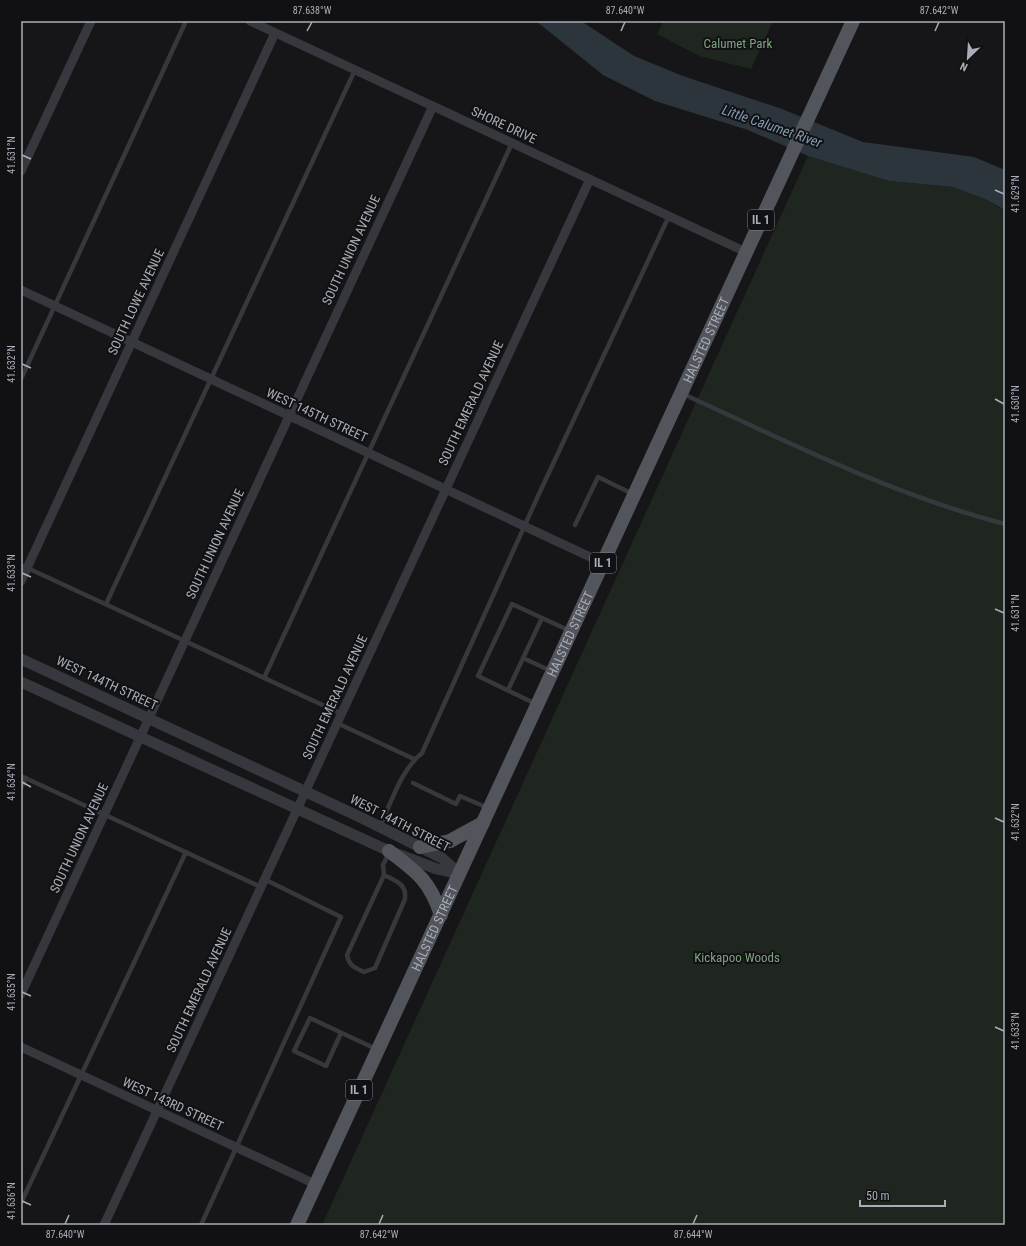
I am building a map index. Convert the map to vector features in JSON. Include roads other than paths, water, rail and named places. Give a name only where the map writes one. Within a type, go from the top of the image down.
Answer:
[{"type":"main road","name":"HALSTED STREET","points":[[297,1225],[853,21]]},
{"type":"main road","points":[[420,847],[450,841],[483,823]]},
{"type":"main road","points":[[389,851],[423,879],[436,902],[441,915]]},
{"type":"street","points":[[21,171],[90,21]]},
{"type":"street","name":"SHORE DRIVE","points":[[250,21],[746,252]]},
{"type":"street","name":"SOUTH LOWE AVENUE","points":[[21,581],[24,566],[132,342],[276,33]]},
{"type":"street","name":"SOUTH UNION AVENUE","points":[[21,994],[433,106]]},
{"type":"street","name":"SOUTH EMERALD AVENUE","points":[[104,1225],[590,179]]},
{"type":"street","name":"WEST 145TH STREET","points":[[21,290],[446,488],[603,563]]},
{"type":"street","name":"WEST 144TH STREET","points":[[21,659],[306,791],[380,827],[442,858],[460,874]]},
{"type":"street","name":"WEST 144TH STREET","points":[[21,682],[389,851],[437,869],[460,874]]},
{"type":"street","name":"WEST 143RD STREET","points":[[21,1047],[315,1184]]},
{"type":"lane","points":[[21,378],[186,21]]},
{"type":"lane","points":[[106,604],[355,70]]},
{"type":"lane","points":[[264,678],[512,143]]},
{"type":"lane","points":[[380,827],[405,773],[414,759],[422,753],[524,526],[669,216]]},
{"type":"lane","points":[[681,393],[827,460],[942,505],[1005,524]]},
{"type":"lane","points":[[575,525],[598,477],[634,495]]},
{"type":"lane","points":[[24,566],[342,714]]},
{"type":"lane","points":[[538,704],[478,676],[512,604],[571,632]]},
{"type":"lane","points":[[508,690],[542,618]]},
{"type":"lane","points":[[523,658],[553,672]]},
{"type":"lane","points":[[337,723],[414,759]]},
{"type":"lane","points":[[21,788],[23,777],[186,852],[341,917],[238,1148],[201,1225]]},
{"type":"lane","points":[[413,783],[456,804],[460,796],[490,808]]},
{"type":"lane","points":[[384,875],[404,886],[406,899],[375,968],[364,972],[353,967],[349,962],[348,956],[384,875],[383,866],[389,851]]},
{"type":"lane","points":[[21,1203],[186,852]]},
{"type":"lane","points":[[341,1033],[326,1066],[294,1051],[310,1018],[377,1050]]},
{"type":"water","name":"Little Calumet River","points":[[536,21],[581,21],[634,56],[683,76],[782,109],[863,142],[974,157],[1005,170],[1005,210],[985,199],[953,187],[889,181],[808,156],[748,130],[655,101],[603,75]]},
{"type":"park label","name":"Calumet Park","points":[[738,43]]},
{"type":"park label","name":"Kickapoo Woods","points":[[737,957]]}]
